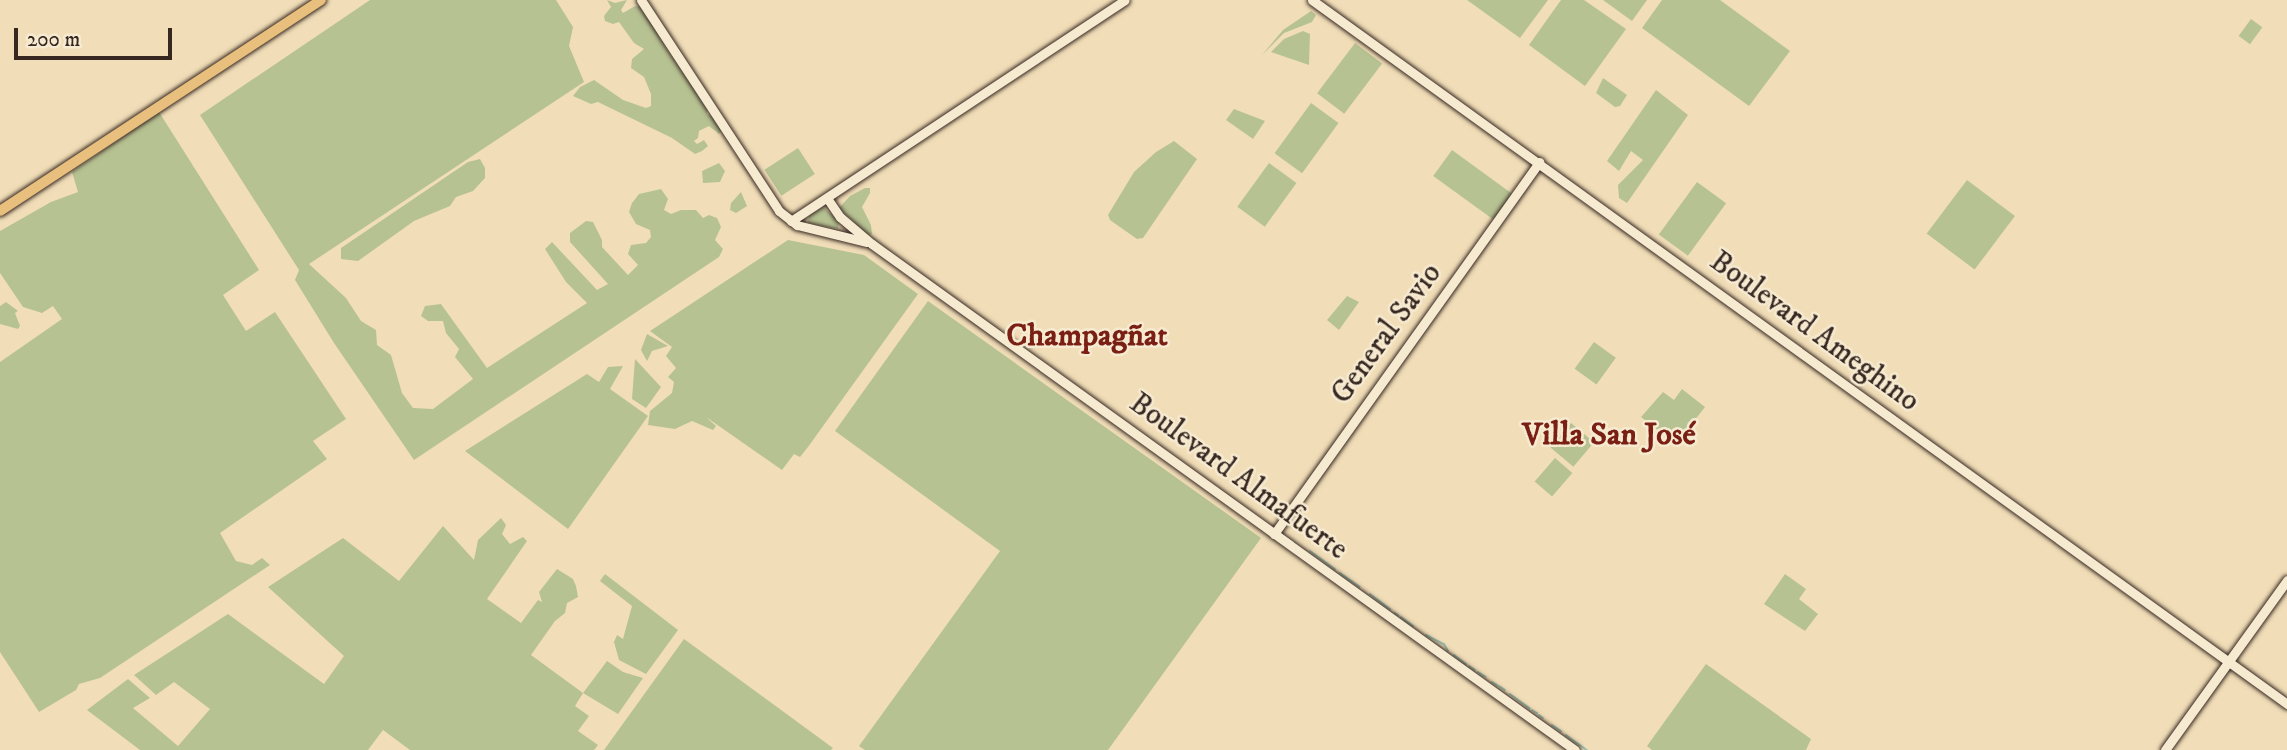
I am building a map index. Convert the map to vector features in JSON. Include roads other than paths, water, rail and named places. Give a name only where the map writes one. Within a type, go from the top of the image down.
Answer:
[{"type":"main road","points":[[0,211],[320,0]]},
{"type":"main road","points":[[640,0],[779,211],[791,221],[1125,0]]},
{"type":"main road","name":"Boulevard Ameghino","points":[[1312,0],[2287,704]]},
{"type":"main road","name":"General Savio","points":[[1274,534],[1539,162]]},
{"type":"main road","name":"Boulevard Almafuerte","points":[[827,198],[840,217],[872,244],[1575,750]]},
{"type":"main road","name":"Boulevard Almafuerte","points":[[791,221],[872,244]]},
{"type":"main road","points":[[2165,750],[2287,580]]},
{"type":"waterway","points":[[1310,551],[1335,569]]},
{"type":"waterway","points":[[1340,573],[1360,587]]},
{"type":"waterway","points":[[1370,594],[1390,609]]},
{"type":"waterway","points":[[1401,617],[1413,626]]},
{"type":"waterway","points":[[1426,635],[1444,644],[1448,651]]},
{"type":"waterway","points":[[1454,655],[1466,664]]},
{"type":"waterway","points":[[1469,666],[1475,670]]},
{"type":"waterway","points":[[1478,672],[1486,677]]},
{"type":"waterway","points":[[1492,682],[1497,685]]},
{"type":"waterway","points":[[1499,686],[1505,690]]},
{"type":"waterway","points":[[1510,694],[1529,708]]},
{"type":"waterway","points":[[1532,710],[1537,713]]},
{"type":"waterway","points":[[1539,715],[1543,718]]},
{"type":"waterway","points":[[1552,725],[1561,731]]},
{"type":"waterway","points":[[1566,735],[1587,750]]},
{"type":"district","name":"Champagñat","points":[[1087,336]]},
{"type":"district","name":"Villa San José","points":[[1609,435]]}]
